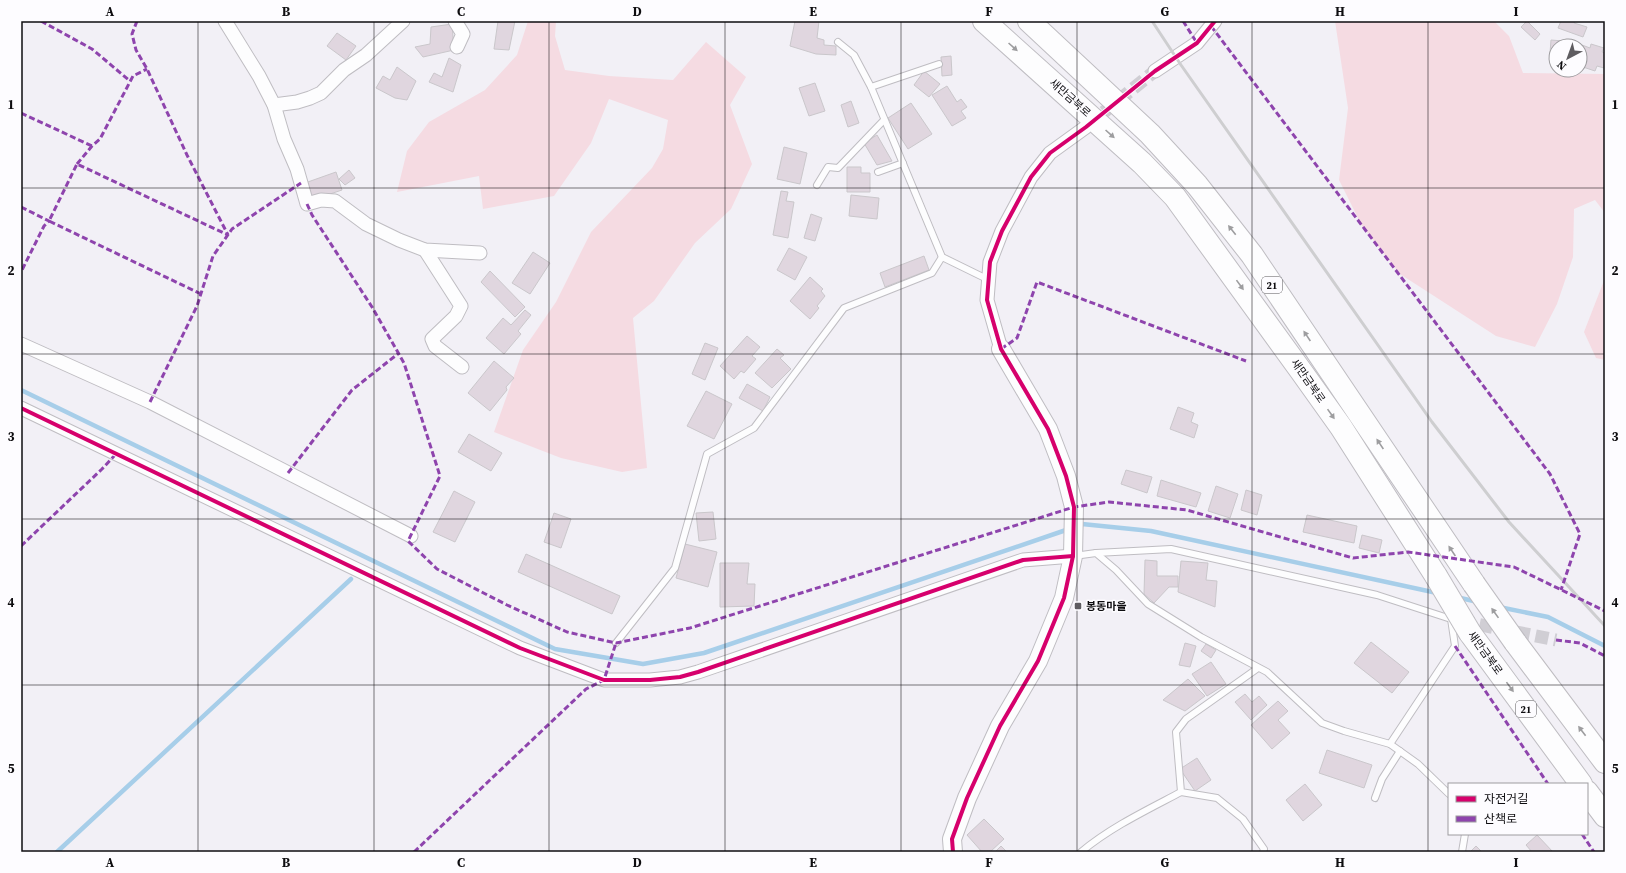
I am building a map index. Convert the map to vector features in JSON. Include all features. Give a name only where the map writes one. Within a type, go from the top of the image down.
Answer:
[{"type":"highway","name":"새만금북로","points":[[984,21],[1142,163],[1175,197],[1323,402],[1436,576],[1470,633],[1580,783]]},
{"type":"highway","name":"21","points":[[1029,21],[1150,134],[1196,185],[1252,255],[1474,584],[1515,642],[1605,762]]},
{"type":"highway","points":[[1588,793],[1605,816]]},
{"type":"street","points":[[225,21],[240,43],[274,105],[284,140],[297,168],[307,204],[321,200],[335,201],[366,224],[399,240],[425,250],[480,253]]},
{"type":"street","points":[[274,105],[297,102],[321,93],[344,70],[366,55],[404,21]]},
{"type":"street","points":[[455,21],[463,34],[457,47]]},
{"type":"street","points":[[1155,71],[1197,43],[1215,21]]},
{"type":"street","points":[[953,852],[952,839],[967,798],[1000,726],[1038,661],[1064,598],[1073,556],[1074,507],[1066,476],[1048,429],[1001,349],[987,300],[990,262],[1002,231],[1031,177],[1050,153],[1086,127]]},
{"type":"street","points":[[425,250],[461,306],[456,316],[432,339],[436,346],[462,367]]},
{"type":"street","points":[[21,344],[150,402],[411,536]]},
{"type":"street","points":[[21,408],[520,648],[604,680],[650,680],[698,672],[1023,560],[1073,556]]},
{"type":"lane","points":[[838,42],[854,55],[871,87],[942,257],[989,280]]},
{"type":"lane","points":[[871,87],[938,64]]},
{"type":"lane","points":[[817,185],[828,167],[838,168],[884,120]]},
{"type":"lane","points":[[878,172],[903,163]]},
{"type":"lane","points":[[616,643],[675,568],[707,454],[754,428],[844,308],[932,273],[942,257]]},
{"type":"lane","points":[[1073,556],[1096,553],[1171,549],[1377,595],[1451,619],[1455,646],[1390,744]]},
{"type":"lane","points":[[1096,553],[1116,570],[1148,604],[1200,637],[1267,672],[1322,723],[1390,744],[1418,764],[1448,793]]},
{"type":"lane","points":[[1181,792],[1176,732],[1186,718],[1258,668]]},
{"type":"lane","points":[[1375,798],[1382,779],[1400,751]]},
{"type":"lane","points":[[1081,852],[1093,842],[1141,813],[1181,792],[1217,798],[1244,820],[1264,849],[1263,852]]},
{"type":"lane","points":[[1462,852],[1465,835]]},
{"type":"shaded area","points":[[528,21],[556,21],[555,36],[565,70],[609,76],[673,80],[706,42],[746,77],[730,105],[752,164],[731,209],[695,243],[654,301],[633,318],[647,468],[622,472],[561,458],[494,432],[523,350],[556,302],[591,232],[652,168],[663,149],[668,120],[609,99],[591,143],[554,196],[483,209],[479,176],[397,192],[407,151],[429,122],[485,90],[517,55]]},
{"type":"shaded area","points":[[1335,21],[1494,21],[1509,36],[1523,73],[1548,73],[1548,78],[1588,78],[1588,74],[1605,74],[1605,213],[1595,200],[1574,209],[1573,257],[1557,304],[1535,347],[1496,336],[1400,274],[1362,226],[1339,180],[1348,108]]},
{"type":"shaded area","points":[[1605,278],[1605,360],[1596,358],[1584,332]]},
{"type":"building","points":[[498,21],[515,21],[509,50],[494,49]]},
{"type":"building","points":[[795,21],[819,21],[817,38],[824,40],[824,45],[836,46],[836,55],[816,54],[790,46]]},
{"type":"building","points":[[1527,21],[1540,34],[1535,40],[1521,27]]},
{"type":"building","points":[[1561,21],[1575,21],[1574,23],[1587,27],[1583,37],[1558,28]]},
{"type":"building","points":[[452,24],[454,50],[423,57],[415,47],[430,44],[431,27]]},
{"type":"building","points":[[337,33],[356,46],[346,60],[327,46]]},
{"type":"building","points":[[1591,44],[1604,48],[1602,52],[1605,53],[1604,68],[1597,66],[1595,71],[1588,69],[1588,47],[1590,48]]},
{"type":"building","points":[[951,56],[952,75],[942,76],[941,57]]},
{"type":"building","points":[[449,58],[461,65],[453,92],[429,82],[434,73],[442,77]]},
{"type":"building","points":[[397,67],[416,81],[407,100],[395,98],[376,88],[383,76],[390,80]]},
{"type":"building","points":[[924,71],[940,84],[929,97],[914,85]]},
{"type":"building","points":[[815,83],[825,111],[809,116],[799,88]]},
{"type":"building","points":[[947,86],[957,102],[961,99],[967,107],[961,111],[966,118],[952,126],[932,95]]},
{"type":"building","points":[[851,101],[859,123],[848,127],[841,105]]},
{"type":"building","points":[[911,103],[932,134],[908,149],[888,118]]},
{"type":"building","points":[[877,135],[892,161],[877,165],[864,143]]},
{"type":"building","points":[[784,147],[807,153],[800,184],[777,179]]},
{"type":"building","points":[[847,167],[861,167],[861,173],[870,173],[870,192],[847,192]]},
{"type":"building","points":[[349,170],[355,178],[345,185],[339,179]]},
{"type":"building","points":[[336,172],[342,190],[312,200],[305,183]]},
{"type":"building","points":[[781,191],[788,192],[786,201],[794,202],[788,238],[773,235]]},
{"type":"building","points":[[851,195],[879,198],[877,219],[849,216]]},
{"type":"building","points":[[811,214],[822,218],[815,241],[804,238]]},
{"type":"building","points":[[789,248],[807,257],[795,280],[777,270]]},
{"type":"building","points":[[533,252],[550,263],[530,294],[512,283]]},
{"type":"building","points":[[924,256],[929,270],[885,287],[880,273]]},
{"type":"building","points":[[490,271],[525,307],[515,317],[481,282]]},
{"type":"building","points":[[810,277],[823,289],[821,291],[825,296],[817,306],[819,308],[810,319],[790,301]]},
{"type":"building","points":[[525,310],[531,315],[518,331],[521,334],[504,354],[486,338],[503,318],[511,325]]},
{"type":"building","points":[[747,336],[760,347],[752,356],[756,359],[744,373],[741,371],[734,379],[720,366]]},
{"type":"building","points":[[705,343],[718,348],[705,380],[692,374]]},
{"type":"building","points":[[777,349],[784,355],[780,358],[791,369],[772,388],[755,373]]},
{"type":"building","points":[[494,361],[514,378],[506,387],[507,390],[490,411],[468,393]]},
{"type":"building","points":[[747,384],[770,397],[763,411],[739,398]]},
{"type":"building","points":[[706,391],[732,404],[714,439],[687,426]]},
{"type":"building","points":[[1178,407],[1194,413],[1191,422],[1198,425],[1194,438],[1170,429]]},
{"type":"building","points":[[469,434],[502,453],[491,471],[458,452]]},
{"type":"building","points":[[1126,470],[1152,477],[1147,493],[1121,484]]},
{"type":"building","points":[[1161,480],[1201,493],[1196,507],[1157,496]]},
{"type":"building","points":[[1216,486],[1238,494],[1230,518],[1208,511]]},
{"type":"building","points":[[1246,490],[1262,495],[1257,515],[1241,510]]},
{"type":"building","points":[[454,491],[475,502],[455,542],[433,532]]},
{"type":"building","points":[[713,512],[716,539],[699,541],[696,513]]},
{"type":"building","points":[[554,513],[571,519],[561,548],[544,542]]},
{"type":"building","points":[[1307,515],[1357,526],[1354,543],[1303,532]]},
{"type":"building","points":[[1362,535],[1382,540],[1379,553],[1359,548]]},
{"type":"building","points":[[685,544],[717,552],[708,587],[676,578]]},
{"type":"building","points":[[526,554],[620,596],[612,614],[518,572]]},
{"type":"building","points":[[1145,560],[1157,561],[1157,576],[1178,576],[1178,587],[1169,587],[1154,603],[1144,594]]},
{"type":"building","points":[[1181,561],[1208,563],[1206,580],[1217,581],[1215,607],[1178,592]]},
{"type":"building","points":[[720,563],[749,563],[747,584],[755,584],[754,606],[720,607]]},
{"type":"building","points":[[1371,642],[1409,672],[1392,693],[1354,663]]},
{"type":"building","points":[[1185,643],[1196,646],[1190,667],[1179,665]]},
{"type":"building","points":[[1206,644],[1216,650],[1211,658],[1201,651]]},
{"type":"building","points":[[1211,662],[1226,684],[1207,696],[1192,674]]},
{"type":"building","points":[[1188,679],[1205,696],[1185,711],[1163,700]]},
{"type":"building","points":[[1245,694],[1252,702],[1259,696],[1267,705],[1251,720],[1235,702]]},
{"type":"building","points":[[1278,701],[1288,711],[1278,720],[1290,733],[1272,749],[1251,725]]},
{"type":"building","points":[[1327,750],[1372,765],[1364,788],[1319,773]]},
{"type":"building","points":[[1197,758],[1211,780],[1195,791],[1180,769]]},
{"type":"building","points":[[1305,784],[1322,805],[1303,821],[1286,800]]},
{"type":"building","points":[[984,819],[1004,839],[990,852],[982,852],[967,835]]},
{"type":"building","points":[[1537,835],[1553,852],[1532,852],[1526,845]]},
{"type":"building","points":[[1001,846],[1007,852],[995,852]]},
{"type":"building","points":[[1476,846],[1482,852],[1470,852]]},
{"type":"waterway","points":[[21,390],[555,649],[643,664],[704,653],[1069,529]]},
{"type":"waterway","points":[[1078,526],[1082,524],[1151,531],[1437,593]]},
{"type":"waterway","points":[[57,852],[351,579]]},
{"type":"waterway","points":[[1456,597],[1478,602]]},
{"type":"waterway","points":[[1499,607],[1548,617],[1605,646]]},
{"type":"tunnel","points":[[1089,124],[1155,71]]},
{"type":"tunnel","points":[[1461,621],[1556,640]]},
{"type":"railway","points":[[1152,21],[1181,65],[1432,422],[1509,522],[1605,626]]},
{"type":"marked path","points":[[41,21],[92,49],[130,81]]},
{"type":"marked path","points":[[137,21],[132,34],[136,50],[147,69],[187,155],[228,235]]},
{"type":"marked path","points":[[1183,21],[1197,43]]},
{"type":"marked path","points":[[1211,26],[1550,474],[1580,534],[1561,590]]},
{"type":"marked path","points":[[77,164],[100,139],[133,76],[147,69]]},
{"type":"marked path","points":[[21,113],[92,146]]},
{"type":"marked path","points":[[201,294],[49,221],[77,164],[228,235]]},
{"type":"marked path","points":[[150,402],[197,306],[213,256],[232,229],[301,183]]},
{"type":"marked path","points":[[307,204],[312,215],[372,307],[404,363],[440,476],[408,541],[437,569],[507,605],[567,632],[616,643],[690,628],[1074,507],[1109,502],[1187,510],[1353,558],[1408,552],[1514,567],[1605,611]]},
{"type":"marked path","points":[[21,207],[49,221],[44,226],[21,272]]},
{"type":"marked path","points":[[1001,349],[1017,338],[1037,282],[1246,361]]},
{"type":"marked path","points":[[288,473],[352,390],[399,353]]},
{"type":"marked path","points":[[21,546],[116,454]]},
{"type":"marked path","points":[[1556,640],[1580,643],[1605,656]]},
{"type":"marked path","points":[[414,852],[586,689],[604,680],[616,643]]},
{"type":"marked path","points":[[1455,646],[1547,783]]},
{"type":"marked path","points":[[1583,835],[1594,852]]},
{"type":"cycle path","points":[[953,852],[952,839],[967,798],[1000,726],[1038,661],[1064,598],[1073,556],[1074,507],[1066,476],[1048,429],[1001,349],[987,300],[990,262],[1002,231],[1031,177],[1050,153],[1086,127],[1155,71],[1197,43],[1215,21]]},
{"type":"cycle path","points":[[21,408],[520,648],[604,680],[650,680],[680,677],[1023,560],[1073,556]]},
{"type":"place","name":"봉동마을","points":[[1078,606]]}]
